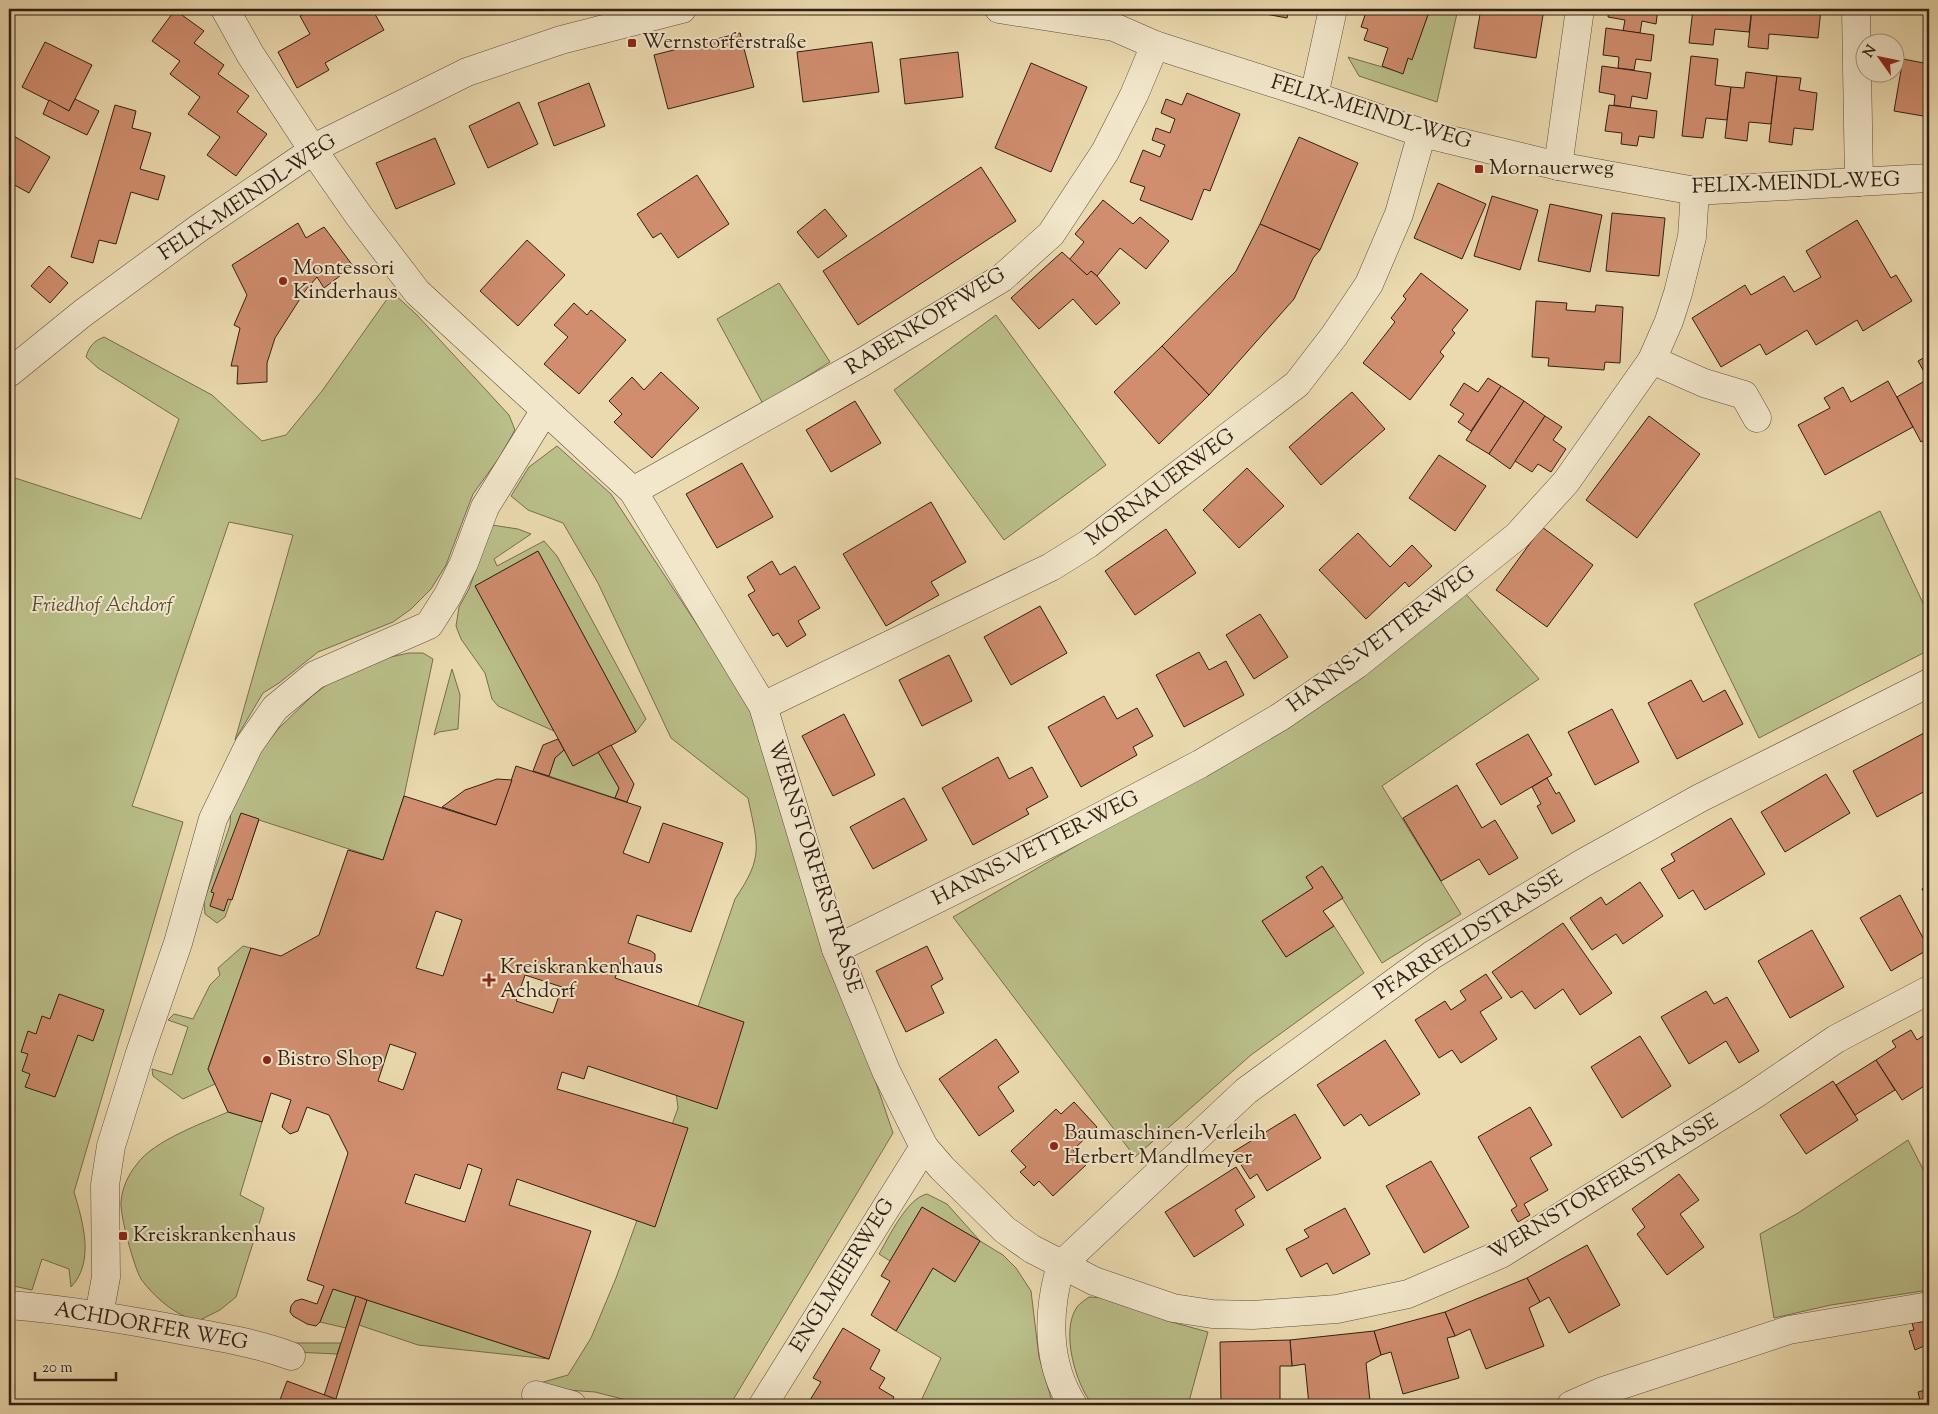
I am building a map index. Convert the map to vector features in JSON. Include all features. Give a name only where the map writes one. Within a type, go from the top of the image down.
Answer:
[{"type":"street","name":"WERNSTORFERSTRASSE","points":[[225,9],[250,54],[313,150],[359,216],[417,292],[633,492],[763,706],[836,949],[886,1072],[924,1147],[942,1168],[1005,1230],[1061,1265],[1094,1282],[1173,1308],[1212,1314],[1253,1315],[1337,1309],[1408,1294],[1501,1254],[1754,1096],[1836,1039],[1929,990]]},
{"type":"street","name":"FELIX-MEINDL-WEG","points":[[9,373],[83,313],[191,234],[313,150],[467,72],[561,40],[682,9]]},
{"type":"street","name":"FELIX-MEINDL-WEG","points":[[999,9],[1115,18],[1155,45],[1422,133],[1558,166],[1695,191],[1929,178]]},
{"type":"street","points":[[1314,96],[1333,9]]},
{"type":"street","points":[[1558,166],[1580,9]]},
{"type":"street","points":[[1856,9],[1860,182]]},
{"type":"street","name":"RABENKOPFWEG","points":[[633,492],[861,363],[1002,278],[1051,234],[1062,218],[1105,152],[1134,95],[1155,45]]},
{"type":"street","name":"MORNAUERWEG","points":[[763,706],[1051,567],[1088,544],[1297,384],[1334,336],[1369,284],[1399,214],[1422,133]]},
{"type":"street","name":"HANNS-VETTER-WEG","points":[[836,949],[1056,840],[1200,764],[1280,716],[1356,665],[1517,536],[1566,482],[1652,360],[1669,321],[1678,293],[1692,237],[1695,191]]},
{"type":"street","points":[[1652,360],[1704,383],[1744,395],[1757,418]]},
{"type":"street","points":[[99,1315],[106,1277],[105,1185],[111,1146],[140,1053],[178,943],[213,819],[249,745],[275,708],[315,675],[428,624],[448,595],[464,563],[485,507],[545,410]]},
{"type":"street","name":"PFARRFELDSTRASSE","points":[[1061,1265],[1246,1091],[1432,955],[1583,863],[1700,798],[1929,683]]},
{"type":"street","name":"ENGLMEIERWEG","points":[[763,1405],[924,1147]]},
{"type":"street","points":[[1061,1265],[1054,1288],[1051,1335],[1059,1378],[1073,1405]]},
{"type":"street","name":"ACHDORFER WEG","points":[[9,1305],[99,1315],[237,1341],[291,1356]]},
{"type":"street","points":[[1571,1405],[1602,1391],[1789,1330],[1929,1306]]},
{"type":"street","points":[[536,1395],[572,1405]]},
{"type":"green space","points":[[1430,9],[1458,9],[1437,102],[1359,76],[1348,57],[1403,73],[1408,58],[1412,59]]},
{"type":"green space","points":[[779,283],[830,362],[763,404],[717,319]]},
{"type":"green space","name":"Friedhof Achdorf","points":[[392,292],[416,314],[509,415],[515,430],[499,458],[473,494],[446,565],[431,589],[411,609],[393,622],[318,652],[279,683],[263,693],[235,740],[293,535],[229,522],[132,806],[183,822],[74,1192],[81,1216],[85,1241],[83,1266],[71,1287],[69,1269],[42,1259],[32,1290],[9,1285],[9,476],[141,519],[179,419],[98,368],[86,357],[90,347],[95,342],[104,337],[212,395],[262,441],[286,435],[322,391]]},
{"type":"green space","points":[[996,315],[1106,465],[1004,540],[894,390]]},
{"type":"green space","points":[[557,446],[611,494],[746,699],[893,1133],[730,1405],[646,1405],[595,1392],[526,1387],[568,1375],[591,1338],[616,1278],[678,1108],[674,1077],[735,899],[751,872],[756,851],[756,840],[748,798],[671,738],[598,583],[563,523],[528,510],[511,496],[529,467]]},
{"type":"green space","points":[[1880,511],[1929,616],[1929,650],[1759,738],[1694,604]]},
{"type":"green space","points":[[492,525],[518,529],[531,534],[494,559],[497,566],[544,541],[557,556],[646,719],[636,732],[538,551],[475,586],[554,731],[498,706],[492,699],[485,673],[461,639],[456,626],[459,607],[469,589]]},
{"type":"green space","points":[[1466,594],[1539,679],[1382,786],[1461,914],[1382,963],[1323,867],[1306,877],[1313,888],[1262,921],[1286,957],[1334,926],[1364,973],[1251,1055],[1135,1157],[953,917],[1240,751]]},
{"type":"green space","points":[[409,653],[423,653],[433,659],[404,796],[383,860],[259,820],[225,917],[217,923],[205,914],[204,901],[230,825],[231,808],[260,752],[279,728],[312,696],[338,676],[386,658]]},
{"type":"green space","points":[[452,669],[460,695],[458,729],[439,732],[434,735]]},
{"type":"green space","points":[[564,750],[573,766],[598,752],[619,788],[615,798],[549,776],[555,758]]},
{"type":"green space","points":[[243,946],[251,948],[208,1069],[215,1084],[183,1099],[153,1076],[152,1069],[172,1075],[188,1027],[168,1020],[174,1014],[193,1019],[210,985],[220,975],[218,968]]},
{"type":"green space","points":[[228,1112],[262,1122],[240,1195],[264,1208],[236,1297],[220,1310],[198,1321],[182,1315],[166,1305],[141,1279],[128,1241],[121,1202],[128,1177],[144,1156],[166,1140]]},
{"type":"green space","points":[[1908,1140],[1926,1175],[1929,1173],[1929,1290],[1831,1305],[1774,1318],[1760,1234],[1798,1213]]},
{"type":"green space","points":[[927,1194],[947,1204],[980,1241],[922,1207],[890,1261],[879,1254],[906,1210],[912,1203]]},
{"type":"green space","points":[[980,1241],[1003,1255],[1016,1268],[1031,1291],[1039,1357],[1053,1405],[919,1405],[941,1358],[896,1331],[933,1268],[955,1281]]},
{"type":"green space","points":[[333,1289],[356,1296],[346,1328],[320,1322]]},
{"type":"green space","points":[[1089,1297],[1108,1298],[1168,1321],[1208,1332],[1188,1405],[1093,1405],[1081,1385],[1076,1372],[1070,1344],[1072,1317],[1077,1307]]},
{"type":"green space","points":[[367,1300],[549,1359],[418,1345],[359,1325]]},
{"type":"green space","points":[[289,1343],[341,1343],[337,1354],[294,1352]]},
{"type":"building","points":[[313,9],[372,9],[384,30],[325,63],[329,70],[297,88],[278,52],[310,34],[300,16]]},
{"type":"building","points":[[1239,9],[1289,9],[1287,18]]},
{"type":"building","points":[[1367,9],[1430,9],[1412,60],[1408,58],[1403,74],[1382,66],[1388,48],[1364,40],[1368,29],[1361,27]]},
{"type":"building","points":[[1481,9],[1544,9],[1536,58],[1474,48]]},
{"type":"building","points":[[1609,9],[1658,9],[1656,24],[1642,21],[1640,33],[1623,31],[1625,20],[1608,17]]},
{"type":"building","points":[[1693,9],[1752,9],[1749,32],[1715,29],[1713,45],[1689,43]]},
{"type":"building","points":[[1752,9],[1821,9],[1818,38],[1769,34],[1768,49],[1748,47]]},
{"type":"building","points":[[175,10],[204,31],[194,43],[224,65],[218,74],[249,96],[237,112],[267,134],[236,176],[207,155],[220,137],[188,114],[200,97],[170,74],[180,61],[152,41]]},
{"type":"building","points":[[1606,28],[1654,35],[1651,61],[1636,59],[1634,70],[1618,68],[1619,57],[1603,55]]},
{"type":"building","points":[[740,33],[754,87],[668,109],[654,55]]},
{"type":"building","points":[[45,42],[92,65],[69,111],[22,87]]},
{"type":"building","points":[[872,42],[879,92],[803,102],[797,52]]},
{"type":"building","points":[[958,52],[963,97],[905,104],[900,59]]},
{"type":"building","points":[[1691,56],[1718,59],[1715,85],[1731,87],[1727,120],[1706,118],[1703,138],[1682,136]]},
{"type":"building","points":[[1906,60],[1929,64],[1929,117],[1894,111],[1899,82],[1906,82]]},
{"type":"building","points":[[1031,63],[1087,87],[1051,172],[995,148]]},
{"type":"building","points":[[1602,66],[1651,73],[1647,99],[1632,96],[1630,108],[1614,105],[1615,95],[1599,92]]},
{"type":"building","points":[[1746,72],[1777,76],[1771,124],[1749,122],[1747,141],[1725,138],[1731,87],[1744,88]]},
{"type":"building","points":[[1777,76],[1801,78],[1799,90],[1817,93],[1813,130],[1794,128],[1792,145],[1769,142]]},
{"type":"building","points":[[589,83],[605,126],[554,146],[538,103]]},
{"type":"building","points":[[1187,93],[1240,114],[1210,191],[1204,189],[1192,220],[1140,200],[1145,187],[1130,182],[1143,150],[1160,157],[1165,145],[1152,140],[1156,128],[1170,133],[1175,119],[1161,113],[1166,99],[1182,105]]},
{"type":"building","points":[[75,99],[99,111],[87,135],[43,114],[49,100],[69,111]]},
{"type":"building","points":[[519,102],[538,144],[488,168],[469,126]]},
{"type":"building","points":[[115,105],[136,111],[132,128],[151,133],[140,169],[165,176],[158,200],[131,192],[116,244],[99,240],[93,263],[71,257]]},
{"type":"building","points":[[1609,105],[1657,111],[1654,138],[1639,136],[1637,146],[1621,144],[1622,133],[1605,131]]},
{"type":"building","points":[[12,135],[50,157],[29,193],[9,182],[9,140]]},
{"type":"building","points":[[1299,137],[1358,163],[1320,250],[1260,224]]},
{"type":"building","points":[[435,138],[455,184],[396,209],[376,163]]},
{"type":"building","points":[[981,167],[1016,221],[858,325],[823,271]]},
{"type":"building","points":[[697,175],[729,224],[678,258],[661,233],[653,238],[637,214]]},
{"type":"building","points":[[1438,183],[1486,204],[1462,259],[1414,238]]},
{"type":"building","points":[[1492,196],[1538,210],[1520,270],[1474,256]]},
{"type":"building","points":[[1103,200],[1133,224],[1140,217],[1169,241],[1146,269],[1120,248],[1097,276],[1091,271],[1087,275],[1069,260],[1084,242],[1075,234]]},
{"type":"building","points":[[1550,204],[1602,215],[1590,272],[1538,261]]},
{"type":"building","points":[[825,209],[847,236],[818,258],[797,232]]},
{"type":"building","points":[[1612,213],[1665,218],[1659,276],[1606,271]]},
{"type":"building","points":[[1857,220],[1891,278],[1896,275],[1912,301],[1863,331],[1857,320],[1816,345],[1807,330],[1766,355],[1760,344],[1721,367],[1692,318],[1745,285],[1751,295],[1784,276],[1794,292],[1821,277],[1806,251]]},
{"type":"building","points":[[298,223],[306,238],[324,227],[353,266],[324,288],[317,277],[305,291],[275,338],[267,363],[267,382],[237,384],[238,366],[231,366],[240,328],[234,325],[247,295],[232,265]]},
{"type":"building","points":[[1260,224],[1320,250],[1313,258],[1294,299],[1209,395],[1162,346],[1236,271]]},
{"type":"building","points":[[527,240],[565,275],[518,326],[480,291]]},
{"type":"building","points":[[1062,252],[1087,275],[1091,271],[1097,276],[1120,303],[1096,325],[1073,299],[1039,329],[1011,298]]},
{"type":"building","points":[[49,266],[68,283],[50,303],[31,286]]},
{"type":"building","points":[[1421,273],[1468,310],[1452,330],[1455,333],[1440,352],[1444,356],[1410,400],[1363,363],[1395,322],[1391,318],[1406,299],[1403,296]]},
{"type":"building","points":[[1536,301],[1567,303],[1566,310],[1595,312],[1596,305],[1623,307],[1620,363],[1605,362],[1604,370],[1548,366],[1549,358],[1532,357]]},
{"type":"building","points":[[574,303],[587,315],[591,310],[626,340],[579,394],[544,364],[568,337],[554,325]]},
{"type":"building","points":[[1162,346],[1209,395],[1159,444],[1114,392]]},
{"type":"building","points":[[1929,355],[1929,437],[1921,442],[1897,397],[1928,379],[1918,361]]},
{"type":"building","points":[[661,372],[699,408],[652,458],[614,422],[622,414],[609,401],[632,377],[644,390]]},
{"type":"building","points":[[1488,378],[1501,386],[1471,431],[1458,422],[1464,414],[1450,405],[1464,383],[1478,392]]},
{"type":"building","points":[[1888,381],[1913,427],[1825,475],[1798,425],[1830,408],[1824,398],[1843,387],[1851,402]]},
{"type":"building","points":[[1501,386],[1524,401],[1489,454],[1466,440]]},
{"type":"building","points":[[1352,392],[1385,429],[1321,485],[1289,447]]},
{"type":"building","points":[[855,401],[881,443],[831,472],[806,430]]},
{"type":"building","points":[[1524,401],[1545,416],[1510,469],[1489,454]]},
{"type":"building","points":[[1545,416],[1562,427],[1553,440],[1566,449],[1551,472],[1538,464],[1532,472],[1515,461]]},
{"type":"building","points":[[1649,416],[1700,454],[1637,538],[1586,500]]},
{"type":"building","points":[[1439,455],[1486,486],[1455,531],[1409,498]]},
{"type":"building","points":[[742,463],[773,517],[717,548],[686,494]]},
{"type":"building","points":[[1247,468],[1284,506],[1239,548],[1203,510]]},
{"type":"building","points":[[931,502],[966,562],[931,582],[939,595],[886,626],[843,554]]},
{"type":"building","points":[[1542,527],[1593,565],[1547,627],[1496,590]]},
{"type":"building","points":[[1166,529],[1196,573],[1135,615],[1105,571]]},
{"type":"building","points":[[1358,533],[1390,567],[1412,545],[1432,566],[1409,587],[1405,582],[1366,619],[1319,570]]},
{"type":"building","points":[[538,551],[636,732],[573,766],[475,586]]},
{"type":"building","points":[[772,561],[780,575],[795,566],[820,608],[798,621],[806,635],[787,647],[778,633],[773,636],[748,595],[755,591],[747,577]]},
{"type":"building","points":[[1040,606],[1067,653],[1011,685],[984,637]]},
{"type":"building","points":[[1260,614],[1288,657],[1254,679],[1226,635]]},
{"type":"building","points":[[1199,652],[1209,670],[1226,661],[1244,695],[1184,727],[1156,675]]},
{"type":"building","points":[[949,655],[972,701],[922,726],[899,680]]},
{"type":"building","points":[[1691,680],[1703,702],[1725,690],[1743,724],[1677,759],[1648,703]]},
{"type":"building","points":[[1104,696],[1117,719],[1137,708],[1153,736],[1133,747],[1137,755],[1081,787],[1048,727]]},
{"type":"building","points":[[1612,709],[1639,762],[1595,785],[1568,732]]},
{"type":"building","points":[[844,714],[875,775],[833,796],[802,736]]},
{"type":"building","points":[[1924,733],[1929,742],[1929,789],[1877,817],[1853,771]]},
{"type":"building","points":[[1528,734],[1552,775],[1501,805],[1476,764]]},
{"type":"building","points":[[558,739],[564,750],[555,758],[549,776],[533,771],[543,745]]},
{"type":"building","points":[[611,745],[634,784],[627,802],[615,798],[619,788],[598,752]]},
{"type":"building","points":[[998,757],[1009,779],[1032,767],[1048,797],[1026,809],[1029,814],[973,845],[942,788]]},
{"type":"building","points":[[516,766],[641,807],[623,853],[649,863],[663,823],[723,843],[691,932],[637,915],[628,943],[651,951],[655,954],[655,960],[649,968],[643,969],[621,962],[615,978],[744,1022],[717,1109],[588,1066],[584,1079],[562,1072],[557,1089],[688,1128],[655,1227],[517,1179],[509,1205],[591,1231],[549,1359],[333,1289],[320,1322],[316,1326],[307,1324],[293,1316],[290,1312],[291,1306],[295,1301],[302,1299],[317,1304],[324,1286],[307,1280],[348,1153],[329,1115],[307,1107],[298,1131],[290,1134],[282,1127],[291,1100],[271,1093],[262,1122],[228,1112],[208,1069],[251,948],[281,956],[319,935],[348,850],[383,860],[404,796],[496,825]],"holes":[[[436,911],[462,920],[443,976],[416,968]],[[525,975],[562,987],[553,1013],[516,1001]],[[390,1044],[416,1053],[403,1090],[378,1081]],[[468,1164],[482,1169],[465,1222],[405,1203],[415,1174],[460,1189]]]},
{"type":"building","points":[[1826,774],[1850,813],[1785,852],[1761,812]]},
{"type":"building","points":[[1547,778],[1556,794],[1559,792],[1575,821],[1552,834],[1537,806],[1541,804],[1532,787]]},
{"type":"building","points":[[497,779],[512,780],[496,825],[442,807],[465,790]]},
{"type":"building","points":[[1457,785],[1482,828],[1495,820],[1518,858],[1489,875],[1479,859],[1441,881],[1403,818]]},
{"type":"building","points":[[904,798],[927,840],[873,869],[850,827]]},
{"type":"building","points":[[241,813],[259,819],[232,900],[228,899],[224,911],[210,906],[214,893],[211,892]]},
{"type":"building","points":[[1731,818],[1765,874],[1705,910],[1693,890],[1679,899],[1661,869],[1675,861],[1671,854]]},
{"type":"building","points":[[1322,866],[1343,898],[1323,911],[1334,926],[1286,957],[1262,921],[1313,888],[1306,877]]},
{"type":"building","points":[[1640,882],[1663,916],[1623,944],[1616,934],[1592,950],[1570,918],[1601,897],[1606,905]]},
{"type":"building","points":[[1929,884],[1929,901],[1922,889]]},
{"type":"building","points":[[1900,895],[1929,949],[1891,971],[1860,918]]},
{"type":"building","points":[[1563,923],[1612,993],[1580,1015],[1563,989],[1535,1009],[1522,991],[1511,998],[1492,972]]},
{"type":"building","points":[[1812,930],[1844,987],[1790,1018],[1758,961]]},
{"type":"building","points":[[927,946],[943,979],[931,986],[944,1013],[906,1032],[876,971]]},
{"type":"building","points":[[1486,974],[1502,998],[1480,1012],[1497,1039],[1461,1063],[1452,1050],[1439,1058],[1415,1020],[1445,1001],[1451,1010],[1466,1000],[1460,991]]},
{"type":"building","points":[[1706,991],[1714,1004],[1727,997],[1759,1051],[1739,1063],[1726,1041],[1689,1064],[1661,1017]]},
{"type":"building","points":[[59,994],[104,1010],[93,1041],[78,1035],[55,1097],[25,1087],[30,1074],[22,1071],[28,1054],[21,1052],[28,1031],[36,1034],[42,1016],[50,1019]]},
{"type":"building","points":[[1911,1030],[1917,1040],[1929,1032],[1929,1083],[1902,1100],[1876,1060],[1896,1047],[1892,1041]]},
{"type":"building","points":[[1640,1036],[1671,1086],[1622,1118],[1591,1067]]},
{"type":"building","points":[[996,1039],[1019,1072],[998,1087],[1014,1111],[979,1136],[939,1079]]},
{"type":"building","points":[[1385,1040],[1420,1094],[1369,1126],[1361,1114],[1344,1126],[1317,1085]]},
{"type":"building","points":[[1876,1060],[1895,1090],[1855,1115],[1836,1085]]},
{"type":"building","points":[[1833,1081],[1858,1120],[1806,1154],[1780,1115]]},
{"type":"building","points":[[1074,1102],[1097,1127],[1073,1150],[1086,1165],[1053,1196],[1039,1181],[1034,1186],[1020,1172],[1026,1167],[1011,1151],[1056,1109],[1061,1114]]},
{"type":"building","points":[[1530,1107],[1552,1145],[1530,1158],[1548,1190],[1524,1204],[1530,1215],[1518,1222],[1511,1210],[1517,1206],[1478,1137]]},
{"type":"building","points":[[1295,1114],[1321,1158],[1267,1191],[1257,1174],[1250,1179],[1233,1152]]},
{"type":"building","points":[[1431,1161],[1469,1227],[1424,1253],[1386,1186]]},
{"type":"building","points":[[1236,1167],[1255,1197],[1235,1210],[1244,1225],[1194,1257],[1165,1212]]},
{"type":"building","points":[[1679,1174],[1699,1200],[1680,1214],[1704,1247],[1667,1275],[1637,1234],[1645,1227],[1632,1209]]},
{"type":"building","points":[[922,1207],[980,1241],[955,1282],[933,1268],[896,1331],[871,1315],[890,1281],[881,1276]]},
{"type":"building","points":[[1345,1208],[1370,1254],[1333,1274],[1327,1263],[1301,1277],[1286,1249],[1309,1237],[1304,1230]]},
{"type":"building","points":[[1587,1245],[1620,1305],[1569,1333],[1549,1297],[1540,1302],[1527,1278]]},
{"type":"building","points":[[1527,1278],[1540,1302],[1529,1308],[1544,1346],[1486,1369],[1470,1329],[1455,1336],[1445,1312]]},
{"type":"building","points":[[356,1296],[367,1300],[334,1405],[321,1405]]},
{"type":"building","points":[[1445,1312],[1455,1336],[1447,1338],[1459,1378],[1403,1394],[1391,1352],[1381,1355],[1374,1331]]},
{"type":"building","points":[[1929,1321],[1929,1344],[1915,1350],[1909,1331],[1914,1330],[1912,1323]]},
{"type":"building","points":[[843,1328],[880,1350],[870,1369],[885,1378],[879,1388],[894,1397],[889,1405],[807,1405],[821,1382],[813,1378]]},
{"type":"building","points":[[1374,1331],[1381,1355],[1366,1363],[1370,1401],[1309,1405],[1305,1364],[1292,1366],[1290,1340]]},
{"type":"building","points":[[1290,1340],[1292,1366],[1280,1366],[1280,1405],[1221,1405],[1220,1342]]},
{"type":"building","points":[[287,1381],[341,1401],[340,1405],[278,1405]]},
{"type":"building","points":[[1929,1389],[1929,1405],[1921,1405],[1918,1392]]},
{"type":"place","name":"Wernstorferstraße","points":[[632,43]]},
{"type":"place","name":"Mornauerweg","points":[[1479,169]]},
{"type":"place","name":"Montessori Kinderhaus","points":[[283,281]]},
{"type":"place","name":"Kreiskrankenhaus Achdorf","points":[[489,980]]},
{"type":"place","name":"Bistro Shop","points":[[267,1060]]},
{"type":"place","name":"Baumaschinen-Verleih Herbert Mandlmeyer","points":[[1054,1146]]},
{"type":"place","name":"Kreiskrankenhaus","points":[[123,1236]]}]
